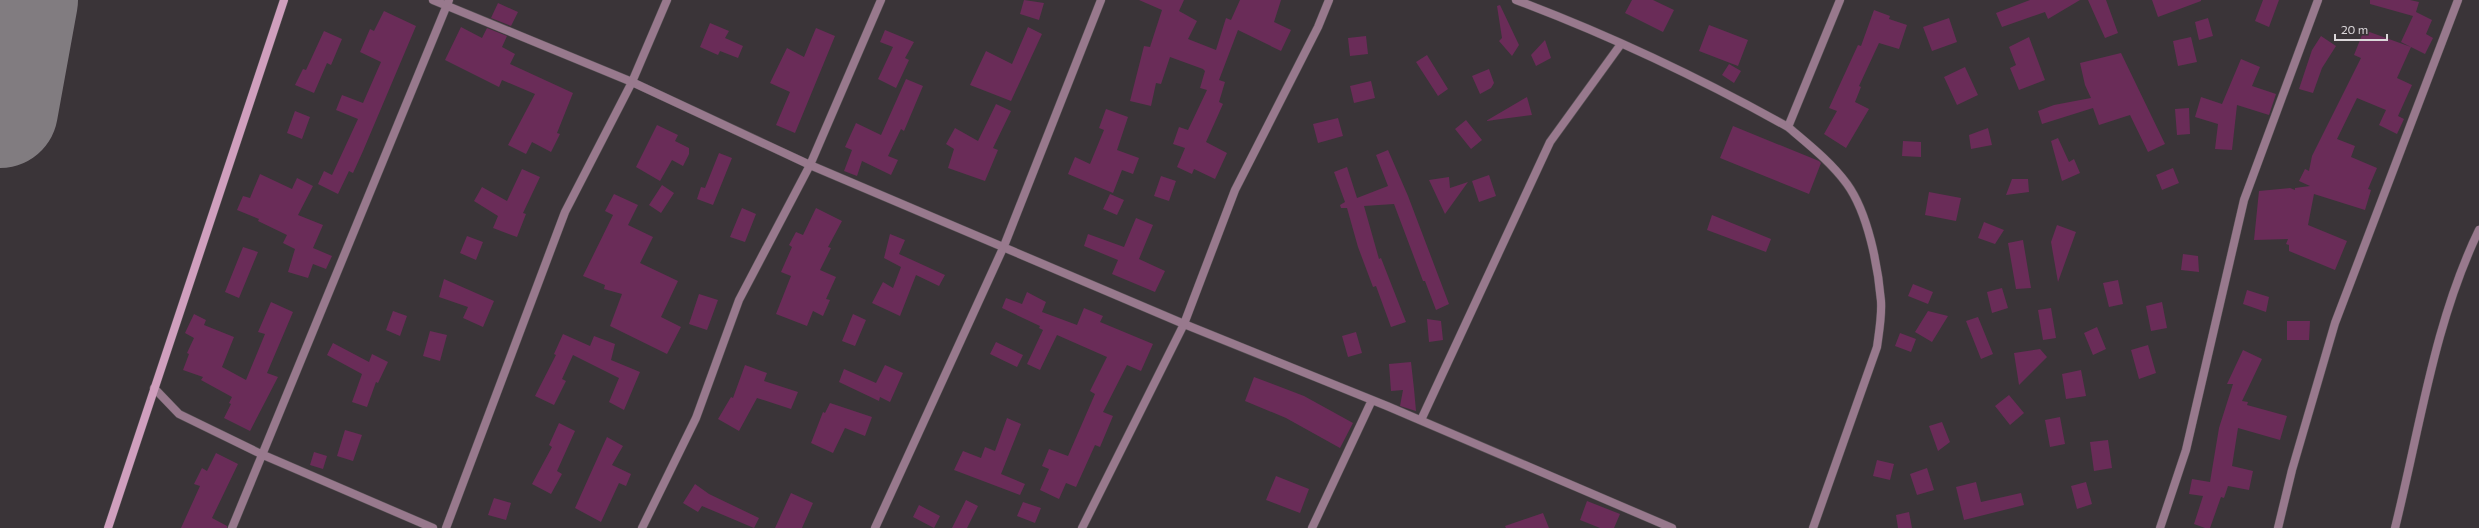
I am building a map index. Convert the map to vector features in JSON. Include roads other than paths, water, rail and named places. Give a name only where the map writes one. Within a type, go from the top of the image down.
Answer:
[{"type":"street","points":[[108,528],[284,0]]},
{"type":"street","points":[[433,0],[447,3],[632,82],[810,165],[1004,246],[1184,324],[1421,420],[1672,528]]},
{"type":"street","points":[[446,528],[565,212],[632,82],[667,0]]},
{"type":"street","points":[[642,528],[696,418],[739,300],[810,165],[881,0]]},
{"type":"street","points":[[875,528],[1004,246],[1101,0]]},
{"type":"street","points":[[1082,528],[1184,324],[1235,190],[1318,28],[1328,0]]},
{"type":"street","points":[[1516,0],[1621,44],[1739,100],[1788,127],[1839,174],[1858,203],[1871,246],[1881,302],[1877,347],[1813,528]]},
{"type":"street","points":[[1788,127],[1840,0]]},
{"type":"street","points":[[2160,528],[2186,450],[2244,200],[2318,0]]},
{"type":"street","points":[[2278,528],[2292,470],[2335,323],[2458,0]]},
{"type":"street","points":[[232,528],[261,454],[319,318],[447,3]]},
{"type":"street","points":[[1421,420],[1550,142],[1621,44]]},
{"type":"street","points":[[2395,528],[2441,327],[2461,266],[2479,230]]},
{"type":"street","points":[[154,388],[179,414],[261,454],[433,528]]},
{"type":"street","points":[[1312,528],[1372,400]]}]
